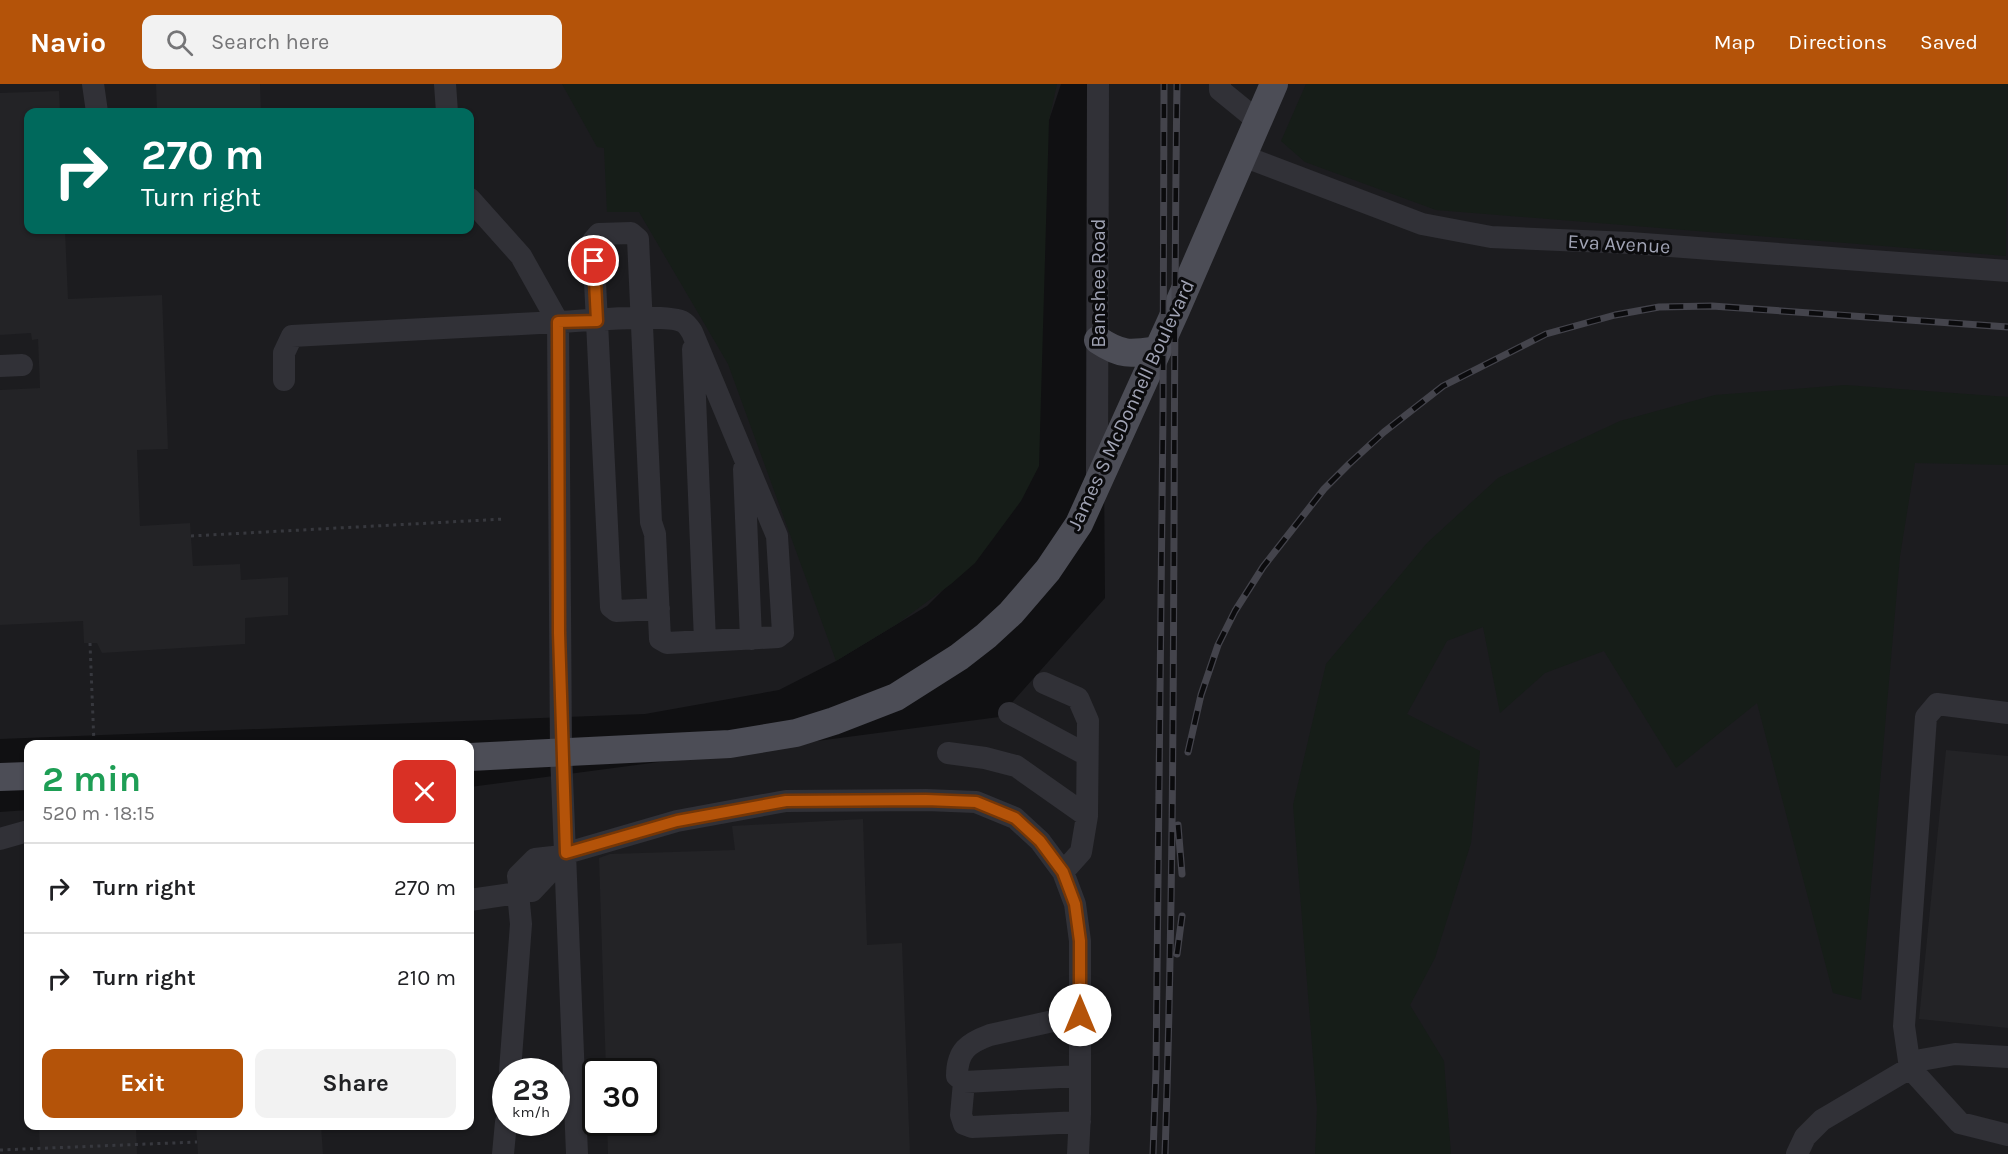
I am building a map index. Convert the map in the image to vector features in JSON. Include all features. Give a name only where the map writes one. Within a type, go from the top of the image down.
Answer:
[{"type":"main road","name":"James S McDonnell Boulevard","points":[[474,757],[698,746],[761,740],[834,722],[896,697],[959,657],[986,636],[1011,613],[1048,570],[1079,524],[1274,84]]},
{"type":"main road","points":[[1098,340],[1114,350],[1132,354],[1158,350]]},
{"type":"main road","points":[[0,777],[24,776]]},
{"type":"street","points":[[93,84],[96,108]]},
{"type":"street","points":[[445,84],[447,108]]},
{"type":"street","name":"Banshee Road","points":[[1097,482],[1098,84]]},
{"type":"street","points":[[1220,84],[1220,90],[1258,121]]},
{"type":"street","name":"Eva Avenue","points":[[1242,156],[1422,224],[1491,237],[1630,243],[2008,271]]},
{"type":"street","points":[[474,203],[521,256],[558,322],[561,753],[559,855],[578,1154]]},
{"type":"street","points":[[284,380],[284,352],[292,336],[558,322],[597,321],[642,319],[667,318],[684,322],[693,332],[777,536],[783,633],[778,637],[667,643],[660,639],[655,534],[651,522],[642,319],[638,239],[631,232],[599,234],[593,241],[597,321],[611,607],[616,611],[658,609]]},
{"type":"street","points":[[693,332],[705,641]]},
{"type":"street","points":[[743,453],[751,639]]},
{"type":"street","points":[[1044,683],[1078,698],[1088,721],[1087,816],[1081,852],[1063,872]]},
{"type":"street","points":[[2008,713],[1937,705],[1926,717],[1904,1026],[1910,1068],[1960,1123],[2008,1135]]},
{"type":"street","points":[[1009,713],[1087,755]]},
{"type":"street","points":[[948,753],[985,758],[1016,766],[1087,816]]},
{"type":"street","points":[[511,1058],[521,924],[518,876],[535,859],[559,855],[677,821],[786,801],[976,802],[1015,818],[1040,841],[1063,872],[1075,904],[1080,941],[1078,1154]]},
{"type":"street","points":[[0,838],[24,832]]},
{"type":"street","points":[[474,899],[519,891]]},
{"type":"street","points":[[1080,1015],[977,1040],[962,1051],[957,1062],[957,1076],[964,1082],[1080,1076]]},
{"type":"street","points":[[1797,1154],[1805,1137],[1822,1119],[1922,1060],[1956,1054],[2008,1057]]},
{"type":"street","points":[[964,1082],[961,1115],[964,1124],[972,1127],[1080,1122]]},
{"type":"street","points":[[504,1154],[505,1136]]},
{"type":"path","points":[[191,536],[504,519]]},
{"type":"path","points":[[90,643],[94,740]]},
{"type":"path","points":[[0,1150],[197,1142]]},
{"type":"shaded area","points":[[0,84],[1061,84],[1049,120],[976,557],[927,606],[836,661],[779,690],[645,714],[0,739]]},
{"type":"shaded area","points":[[562,84],[1057,84],[1049,120],[1039,466],[1021,501],[975,563],[897,624],[836,661],[728,364],[639,212],[607,212],[604,148],[597,147]]},
{"type":"shaded area","points":[[1101,84],[2008,84],[2008,1154],[0,1154],[0,812],[24,810],[24,1130],[474,1130],[474,786],[999,717],[1105,598]]},
{"type":"shaded area","points":[[1306,84],[2008,84],[2006,256],[1436,210],[1305,162],[1281,141]]},
{"type":"shaded area","points":[[1845,385],[2008,397],[2008,465],[1915,463],[1900,556],[1861,1000],[1833,993],[1757,703],[1676,768],[1604,651],[1545,673],[1500,713],[1483,627],[1447,641],[1407,714],[1480,751],[1471,843],[1435,958],[1410,1005],[1444,1061],[1451,1154],[1315,1154],[1317,1108],[1293,805],[1326,664],[1427,543],[1498,478],[1620,421],[1715,395]]},
{"type":"building","points":[[156,84],[260,84],[261,108],[157,108]]},
{"type":"building","points":[[59,91],[60,108],[24,108],[24,234],[65,234],[68,299],[162,295],[168,449],[137,450],[140,526],[190,523],[193,566],[240,564],[241,580],[288,577],[288,615],[245,618],[245,644],[102,653],[97,643],[84,643],[83,621],[0,625],[0,390],[40,388],[38,339],[32,340],[31,333],[0,335],[0,93]]},
{"type":"building","points":[[1946,750],[2008,756],[2008,1028],[1919,1019]]},
{"type":"building","points":[[863,819],[867,945],[902,943],[910,1154],[608,1154],[607,1136],[660,1136],[660,1058],[606,1058],[599,858],[610,854],[735,850],[732,826]]},
{"type":"building","points":[[39,1130],[136,1130],[137,1154],[40,1154]]},
{"type":"building","points":[[196,1130],[321,1130],[323,1154],[198,1154]]},
{"type":"railway","points":[[1153,1154],[1156,1070],[1163,412],[1164,84]]},
{"type":"railway","points":[[1165,1154],[1173,753],[1177,84]]},
{"type":"railway","points":[[1188,752],[1201,695],[1218,645],[1235,611],[1263,567],[1324,489],[1384,432],[1443,386],[1546,334],[1615,315],[1659,307],[1712,306],[2008,327]]},
{"type":"railway","points":[[1178,825],[1182,874]]},
{"type":"railway","points":[[1177,954],[1182,916]]},
{"type":"route","points":[[594,261],[597,321],[558,322],[559,633],[561,753],[566,853],[677,821],[786,801],[976,802],[1015,818],[1040,841],[1063,872],[1075,904],[1080,941],[1080,1015]]}]
